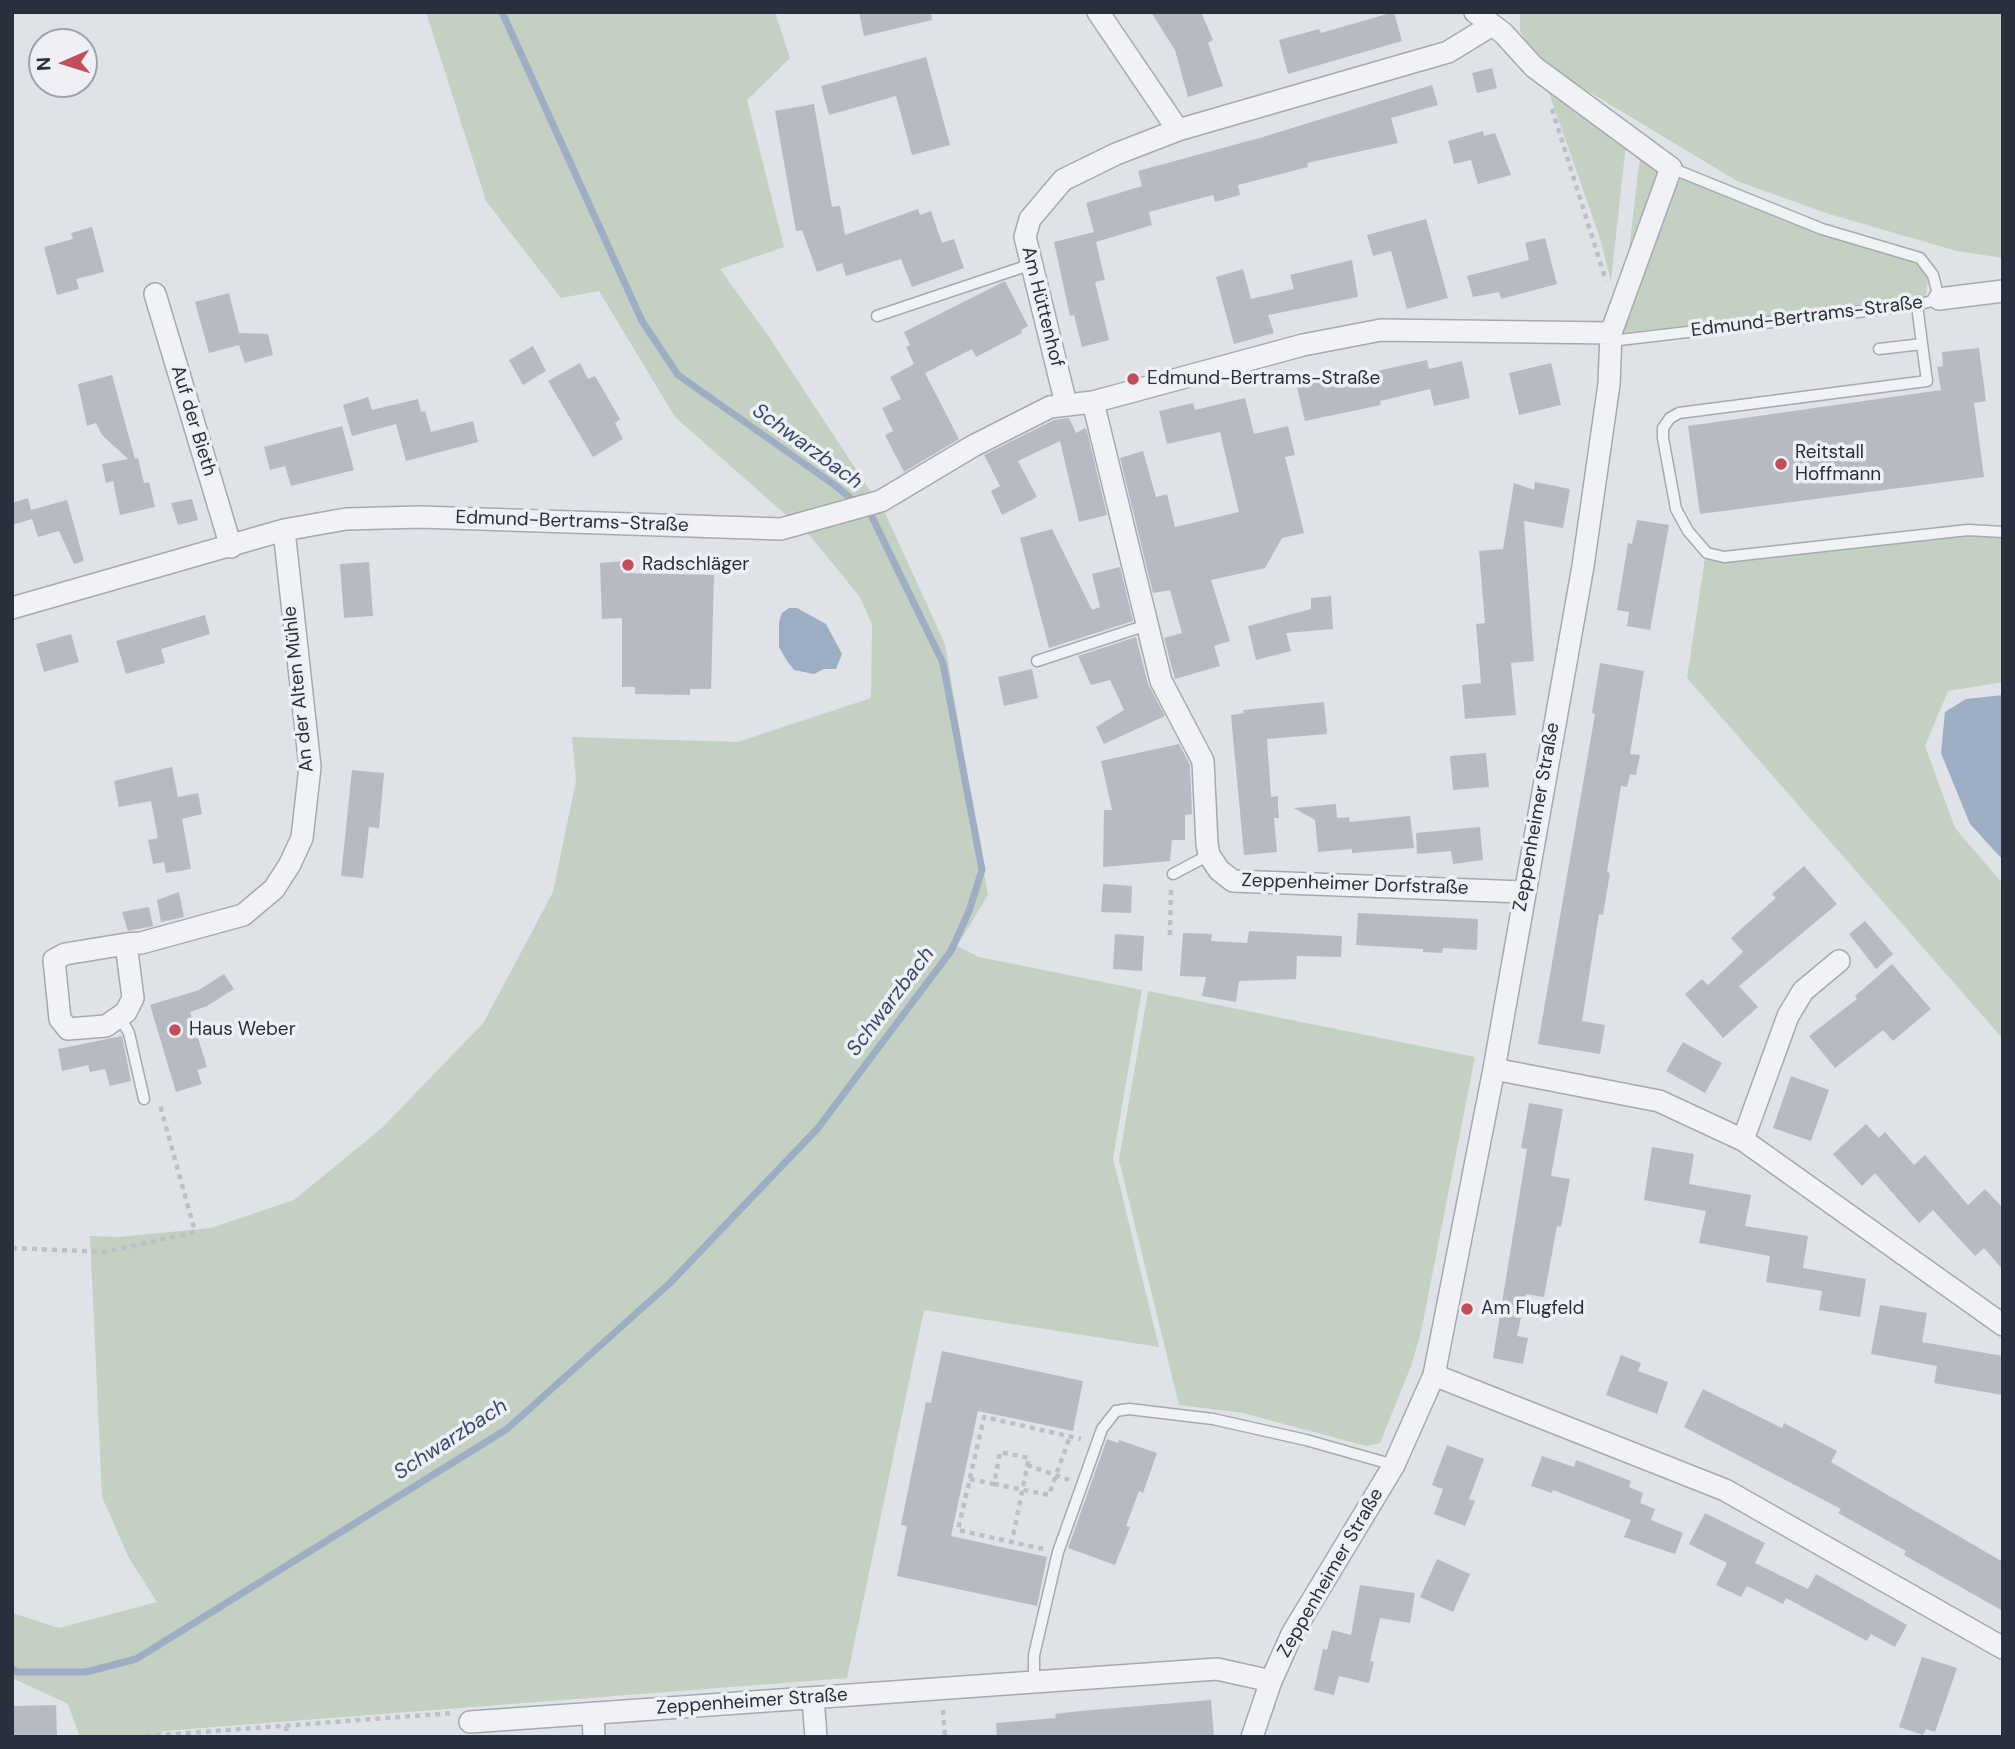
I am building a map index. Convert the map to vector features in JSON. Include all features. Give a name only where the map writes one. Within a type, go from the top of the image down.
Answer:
[{"type":"street","points":[[1098,12],[1178,130]]},
{"type":"street","points":[[1484,19],[1534,67],[1671,168]]},
{"type":"street","name":"Am Hüttenhof","points":[[1066,404],[1025,237],[1030,219],[1063,180],[1116,154],[1178,130],[1448,52],[1484,19]]},
{"type":"street","name":"Zeppenheimer Straße","points":[[1252,1737],[1271,1681],[1292,1634],[1394,1465],[1434,1375],[1494,1069],[1523,892],[1583,566],[1609,384],[1611,337],[1671,168]]},
{"type":"street","name":"Edmund-Bertrams-Straße","points":[[1939,299],[2003,292]]},
{"type":"street","name":"Auf der Bieth","points":[[155,294],[231,547]]},
{"type":"street","name":"Edmund-Bertrams-Straße","points":[[12,608],[284,530],[346,519],[420,517],[781,529],[881,501],[974,446],[1050,407],[1093,402],[1303,345],[1381,330],[1611,337]]},
{"type":"street","points":[[1093,402],[1161,681],[1203,761],[1209,855]]},
{"type":"street","name":"An der Alten Mühle","points":[[120,1017],[106,1026],[68,1029],[60,1019],[54,960],[65,954],[126,944],[243,915],[274,889],[302,838],[310,767],[284,530]]},
{"type":"street","name":"Zeppenheimer Dorfstraße","points":[[1209,855],[1219,870],[1233,881],[1523,892]]},
{"type":"street","points":[[120,1017],[133,998],[126,944]]},
{"type":"street","points":[[1743,1140],[1788,1016],[1803,991],[1839,961]]},
{"type":"street","points":[[1494,1069],[1659,1101],[1743,1140],[2003,1325]]},
{"type":"street","points":[[1434,1375],[1725,1490],[2003,1648]]},
{"type":"street","name":"Zeppenheimer Straße","points":[[470,1722],[1217,1669],[1271,1681]]},
{"type":"street","points":[[813,1698],[816,1737]]},
{"type":"street","points":[[593,1714],[594,1737]]},
{"type":"lane","points":[[1671,168],[1822,229],[1920,258],[1933,275],[1939,299]]},
{"type":"lane","points":[[877,316],[1032,264]]},
{"type":"lane","name":"Edmund-Bertrams-Straße","points":[[1611,337],[1917,305],[1939,299]]},
{"type":"lane","points":[[1917,305],[1927,381],[1679,413],[1670,418],[1663,428],[1663,438],[1676,509],[1688,531],[1707,553],[1724,557],[1968,530],[2003,531]]},
{"type":"lane","points":[[1879,349],[1922,344]]},
{"type":"lane","points":[[1037,661],[1147,625]]},
{"type":"lane","points":[[1173,874],[1209,855]]},
{"type":"lane","points":[[120,1017],[130,1033],[144,1099]]},
{"type":"lane","name":"Zeppenheimer Straße","points":[[1034,1682],[1034,1655],[1058,1552],[1102,1429],[1116,1411],[1129,1409],[1213,1419],[1394,1465]]},
{"type":"path","points":[[1549,100],[1591,227],[1607,288]]},
{"type":"path","points":[[1170,935],[1173,874]]},
{"type":"path","points":[[12,1248],[105,1252],[195,1232],[158,1097]]},
{"type":"path","points":[[1058,1552],[958,1530],[984,1417],[1097,1442]]},
{"type":"path","points":[[970,1479],[1049,1495],[1070,1436]]},
{"type":"path","points":[[993,1484],[1000,1452],[1029,1458],[1012,1541]]},
{"type":"path","points":[[1027,1465],[1081,1485]]},
{"type":"path","points":[[136,1737],[469,1712],[470,1722]]},
{"type":"path","points":[[286,1726],[287,1737]]},
{"type":"green space","points":[[426,12],[775,12],[790,58],[747,100],[784,247],[720,269],[767,334],[886,515],[945,644],[988,895],[957,946],[979,957],[1142,990],[1113,1158],[1159,1347],[924,1310],[847,1678],[163,1731],[155,1737],[80,1737],[68,1704],[12,1678],[12,1613],[59,1628],[157,1602],[129,1558],[102,1497],[90,1236],[118,1237],[211,1228],[294,1200],[383,1127],[484,1022],[553,892],[576,781],[572,737],[738,742],[871,698],[872,625],[860,597],[811,537],[675,417],[599,291],[561,298],[486,201]]},
{"type":"green space","points":[[1520,12],[2003,12],[2003,258],[1957,251],[1829,214],[1737,181],[1563,76],[1526,44],[1520,30]]},
{"type":"green space","points":[[1546,84],[1627,135],[1611,281],[1600,238]]},
{"type":"green space","points":[[1641,149],[1763,211],[1836,239],[1921,265],[1928,279],[1926,295],[1918,301],[1619,333]]},
{"type":"green space","points":[[2003,529],[2003,682],[1948,691],[1925,746],[1955,828],[2003,884],[2003,1039],[1687,678],[1705,558]]},
{"type":"green space","points":[[1148,991],[1475,1057],[1421,1332],[1411,1366],[1380,1443],[1366,1446],[1243,1413],[1179,1405],[1119,1160]]},
{"type":"water","points":[[789,608],[797,608],[826,624],[842,654],[836,669],[824,669],[814,674],[794,670],[787,661],[779,647],[779,622],[782,613]]},
{"type":"water","points":[[2003,695],[2003,860],[1970,824],[1941,753],[1945,712],[1966,699]]},
{"type":"building","points":[[859,12],[931,12],[932,20],[864,36]]},
{"type":"building","points":[[1151,12],[1201,12],[1213,40],[1208,43],[1223,86],[1188,97],[1175,50]]},
{"type":"building","points":[[1394,12],[1402,41],[1288,74],[1279,40],[1319,29],[1321,33]]},
{"type":"building","points":[[926,57],[950,145],[912,155],[896,96],[829,115],[821,86]]},
{"type":"building","points":[[1492,68],[1497,88],[1477,93],[1472,73]]},
{"type":"building","points":[[1432,85],[1438,105],[1391,118],[1398,143],[1307,163],[1308,167],[1238,185],[1240,195],[1215,202],[1213,195],[1149,212],[1152,225],[1096,242],[1105,280],[1095,282],[1109,340],[1082,347],[1074,315],[1070,316],[1054,242],[1094,232],[1086,203],[1142,186],[1138,171],[1263,137]]},
{"type":"building","points":[[814,104],[832,207],[840,206],[845,235],[918,209],[920,215],[931,211],[942,243],[954,239],[964,268],[912,287],[901,259],[846,276],[842,263],[817,272],[802,230],[796,231],[775,111]]},
{"type":"building","points":[[1483,131],[1484,136],[1495,133],[1511,175],[1478,184],[1471,160],[1454,164],[1448,141]]},
{"type":"building","points":[[1426,219],[1448,298],[1407,309],[1391,251],[1373,256],[1367,235]]},
{"type":"building","points":[[92,227],[104,272],[76,279],[79,289],[57,295],[44,247],[73,239],[71,233]]},
{"type":"building","points":[[1545,238],[1557,284],[1501,299],[1499,292],[1473,297],[1467,276],[1529,260],[1525,243]]},
{"type":"building","points":[[1352,260],[1358,297],[1268,315],[1274,333],[1234,344],[1216,277],[1243,269],[1251,299],[1294,289],[1290,275]]},
{"type":"building","points":[[1005,281],[1028,326],[1021,330],[1022,333],[976,357],[972,349],[925,373],[959,439],[904,472],[885,435],[893,431],[882,408],[901,399],[890,377],[914,364],[906,347],[910,345],[904,332]]},
{"type":"building","points":[[229,293],[239,333],[268,334],[273,355],[245,363],[239,345],[209,353],[195,302]]},
{"type":"building","points":[[533,346],[546,371],[523,385],[509,360]]},
{"type":"building","points":[[1979,348],[1986,401],[1974,403],[1984,477],[1700,514],[1688,426],[1941,390],[1937,367],[1943,366],[1942,352]]},
{"type":"building","points":[[1427,360],[1429,369],[1462,361],[1470,398],[1434,406],[1430,389],[1380,401],[1381,405],[1305,421],[1296,383],[1330,375],[1332,381]]},
{"type":"building","points":[[580,363],[588,379],[595,376],[620,419],[615,423],[623,439],[593,457],[548,381]]},
{"type":"building","points":[[1551,363],[1561,405],[1519,415],[1509,373]]},
{"type":"building","points":[[112,375],[135,459],[138,458],[144,483],[149,482],[155,507],[120,515],[113,481],[106,483],[102,464],[128,459],[102,435],[96,423],[87,426],[78,384]]},
{"type":"building","points":[[368,397],[372,410],[418,399],[421,412],[425,411],[431,432],[473,421],[478,442],[406,461],[396,424],[352,436],[343,405]]},
{"type":"building","points":[[1245,398],[1254,434],[1288,426],[1295,455],[1285,457],[1304,533],[1282,538],[1265,568],[1211,580],[1230,641],[1214,646],[1220,666],[1175,679],[1164,638],[1182,633],[1170,590],[1153,593],[1120,458],[1143,451],[1156,497],[1167,494],[1175,527],[1239,512],[1220,432],[1167,444],[1159,411],[1193,403],[1195,410]]},
{"type":"building","points":[[1069,418],[1076,433],[1085,428],[1087,431],[1107,515],[1079,522],[1060,441],[1018,461],[1037,497],[1002,515],[991,491],[1000,486],[984,455],[1054,420]]},
{"type":"building","points":[[342,426],[354,470],[291,486],[285,466],[270,470],[264,447]]},
{"type":"building","points":[[1535,482],[1570,489],[1563,528],[1524,521],[1534,661],[1511,663],[1516,715],[1465,719],[1462,685],[1481,683],[1476,624],[1485,623],[1479,551],[1503,549],[1514,483],[1534,490]]},
{"type":"building","points":[[28,498],[31,510],[67,500],[84,561],[74,564],[59,531],[38,537],[32,519],[12,525],[12,503]]},
{"type":"building","points":[[192,499],[198,520],[178,525],[171,503]]},
{"type":"building","points":[[1637,520],[1669,525],[1650,630],[1627,626],[1629,612],[1617,610],[1628,543],[1632,544]]},
{"type":"building","points":[[1052,529],[1092,610],[1100,607],[1092,574],[1120,567],[1133,621],[1049,648],[1020,538]]},
{"type":"building","points":[[622,561],[623,573],[714,575],[711,689],[690,689],[690,695],[635,694],[635,687],[622,687],[622,618],[602,619],[600,563]]},
{"type":"building","points":[[369,562],[373,616],[344,618],[340,564]]},
{"type":"building","points":[[1331,596],[1333,629],[1286,633],[1291,651],[1256,660],[1248,626],[1311,609],[1311,598]]},
{"type":"building","points":[[205,615],[210,634],[161,649],[165,663],[126,674],[116,641]]},
{"type":"building","points":[[71,634],[79,662],[44,672],[36,644]]},
{"type":"building","points":[[1136,637],[1148,684],[1165,716],[1104,744],[1096,727],[1124,710],[1110,680],[1091,685],[1078,656]]},
{"type":"building","points":[[1600,663],[1644,671],[1630,754],[1640,755],[1636,775],[1630,774],[1627,787],[1621,786],[1607,872],[1610,873],[1603,915],[1599,914],[1582,1021],[1605,1025],[1600,1054],[1538,1044],[1595,714],[1592,713]]},
{"type":"building","points":[[1032,669],[1038,698],[1004,706],[998,677]]},
{"type":"building","points":[[1324,702],[1327,734],[1267,739],[1271,797],[1278,796],[1279,818],[1274,818],[1277,852],[1244,855],[1231,715],[1244,713],[1243,710]]},
{"type":"building","points":[[1179,744],[1190,765],[1192,814],[1185,815],[1185,840],[1172,840],[1170,861],[1103,867],[1104,810],[1112,810],[1101,761]]},
{"type":"building","points":[[1486,753],[1489,787],[1453,790],[1450,756]]},
{"type":"building","points":[[172,767],[178,797],[198,793],[202,814],[182,819],[191,869],[166,873],[164,862],[153,864],[148,840],[158,838],[151,801],[119,807],[114,781]]},
{"type":"building","points":[[352,770],[384,773],[379,828],[369,827],[363,878],[341,876]]},
{"type":"building","points":[[1336,804],[1337,818],[1349,817],[1350,822],[1410,816],[1414,848],[1352,853],[1352,849],[1318,852],[1315,820],[1294,808]]},
{"type":"building","points":[[1480,827],[1483,860],[1453,864],[1451,851],[1417,854],[1416,833]]},
{"type":"building","points":[[1804,866],[1837,904],[1739,986],[1758,1007],[1723,1038],[1685,994],[1702,979],[1708,985],[1743,952],[1731,938],[1776,898],[1772,894]]},
{"type":"building","points":[[1103,884],[1132,886],[1131,913],[1101,912]]},
{"type":"building","points":[[179,892],[184,917],[161,922],[157,900]]},
{"type":"building","points":[[149,907],[153,926],[128,931],[122,912]]},
{"type":"building","points":[[1358,913],[1478,919],[1477,950],[1443,948],[1442,953],[1423,952],[1423,949],[1356,945]]},
{"type":"building","points":[[1865,921],[1893,954],[1876,969],[1849,934]]},
{"type":"building","points":[[1249,931],[1342,936],[1341,957],[1297,956],[1296,979],[1239,981],[1236,1002],[1202,996],[1206,977],[1180,976],[1183,933],[1212,934],[1211,941],[1247,943]]},
{"type":"building","points":[[1115,934],[1144,936],[1142,971],[1113,969]]},
{"type":"building","points":[[1892,964],[1931,1009],[1893,1041],[1883,1030],[1835,1068],[1809,1036],[1857,999],[1855,996]]},
{"type":"building","name":"Haus Weber","points":[[224,974],[234,989],[207,1006],[190,1012],[207,1067],[197,1070],[202,1084],[176,1092],[150,1005],[199,990]]},
{"type":"building","points":[[122,1036],[131,1081],[110,1086],[105,1069],[90,1072],[88,1065],[62,1071],[58,1049]]},
{"type":"building","points":[[1683,1042],[1722,1063],[1705,1093],[1666,1071]]},
{"type":"building","points":[[1791,1076],[1829,1090],[1811,1141],[1773,1128]]},
{"type":"building","points":[[1529,1103],[1563,1109],[1551,1176],[1570,1179],[1561,1227],[1557,1226],[1544,1297],[1526,1294],[1517,1336],[1528,1338],[1523,1364],[1493,1358],[1527,1149],[1521,1148]]},
{"type":"building","points":[[1866,1124],[1879,1138],[1885,1132],[1914,1165],[1925,1155],[1968,1205],[1985,1189],[2003,1208],[2003,1270],[1984,1248],[1975,1256],[1933,1210],[1919,1223],[1875,1173],[1862,1186],[1833,1154]]},
{"type":"building","points":[[1652,1147],[1694,1154],[1689,1184],[1751,1195],[1745,1226],[1808,1236],[1803,1268],[1866,1279],[1860,1317],[1819,1310],[1822,1291],[1766,1282],[1770,1256],[1699,1243],[1706,1211],[1644,1200]]},
{"type":"building","points":[[1880,1305],[1927,1313],[1922,1342],[2003,1356],[2003,1395],[1934,1383],[1937,1366],[1871,1354]]},
{"type":"building","points":[[942,1351],[1083,1381],[1073,1431],[978,1411],[951,1536],[1047,1557],[1037,1606],[897,1576],[907,1526],[901,1525],[926,1402],[931,1403]]},
{"type":"building","points":[[1621,1355],[1641,1363],[1638,1371],[1668,1382],[1657,1414],[1606,1395]]},
{"type":"building","points":[[1703,1389],[1782,1428],[1784,1423],[1837,1451],[1831,1462],[2003,1562],[2003,1611],[1904,1555],[1906,1551],[1838,1513],[1841,1509],[1684,1427]]},
{"type":"building","points":[[1107,1439],[1118,1443],[1119,1440],[1157,1453],[1143,1493],[1139,1491],[1126,1526],[1130,1527],[1115,1565],[1068,1548]]},
{"type":"building","points":[[1447,1445],[1484,1459],[1469,1499],[1475,1501],[1465,1526],[1434,1514],[1443,1489],[1432,1485]]},
{"type":"building","points":[[1542,1456],[1574,1467],[1576,1460],[1631,1481],[1629,1487],[1643,1493],[1640,1503],[1655,1509],[1651,1520],[1683,1533],[1675,1554],[1624,1537],[1631,1520],[1553,1490],[1552,1493],[1531,1486]]},
{"type":"building","points":[[1705,1513],[1765,1543],[1755,1563],[1808,1589],[1816,1574],[1907,1625],[1895,1647],[1871,1634],[1867,1641],[1786,1598],[1783,1604],[1747,1586],[1741,1597],[1716,1585],[1727,1563],[1689,1544]]},
{"type":"building","points":[[1437,1559],[1470,1574],[1453,1612],[1420,1597]]},
{"type":"building","points":[[1360,1585],[1415,1593],[1410,1623],[1380,1618],[1370,1661],[1374,1662],[1369,1683],[1339,1676],[1334,1695],[1314,1690],[1323,1649],[1327,1650],[1332,1630],[1351,1635]]},
{"type":"building","points":[[1922,1657],[1957,1668],[1935,1732],[1926,1729],[1923,1735],[1899,1727]]},
{"type":"building","points":[[1211,1700],[1214,1737],[997,1737],[996,1723],[1056,1718],[1055,1714],[1080,1711]]},
{"type":"building","points":[[56,1705],[57,1737],[12,1737],[12,1706]]},
{"type":"waterway","name":"Schwarzbach","points":[[12,1669],[17,1672],[86,1672],[136,1659],[507,1429],[670,1283],[818,1128],[951,951],[969,911],[982,870],[943,663],[871,515],[836,486],[678,375],[642,321],[502,12]]},
{"type":"place","name":"Edmund-Bertrams-Straße","points":[[1133,379]]},
{"type":"place","name":"Reitstall Hoffmann","points":[[1781,464]]},
{"type":"place","name":"Radschläger","points":[[628,565]]},
{"type":"place","name":"Haus Weber","points":[[175,1030]]},
{"type":"place","name":"Am Flugfeld","points":[[1467,1309]]}]
